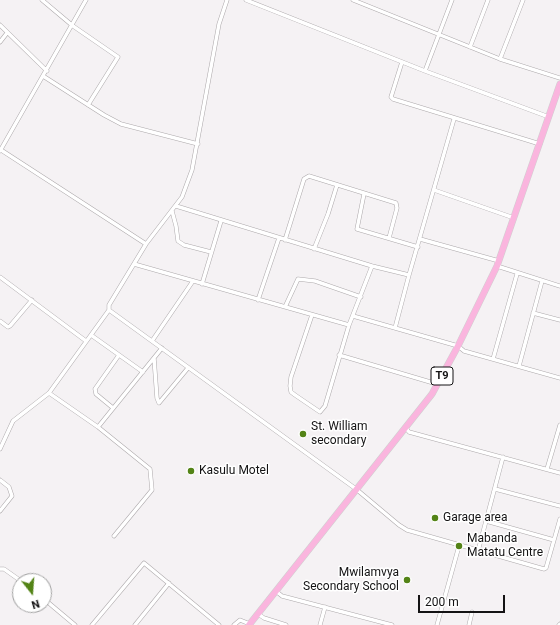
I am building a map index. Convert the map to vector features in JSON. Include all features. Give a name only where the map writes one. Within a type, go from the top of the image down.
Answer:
[{"type":"highway","name":"T9","points":[[250,624],[406,428],[437,384],[458,346],[498,264],[560,84]]},
{"type":"street","points":[[42,0],[73,26],[118,57],[88,105]]},
{"type":"street","points":[[86,0],[73,26],[0,150],[146,244]]},
{"type":"street","points":[[0,449],[13,421],[49,393],[80,352],[86,341],[109,310],[109,305],[146,244],[182,197],[192,170],[198,144],[219,24],[227,0]]},
{"type":"street","points":[[246,0],[425,71],[549,117]]},
{"type":"street","points":[[353,0],[500,59],[560,78]]},
{"type":"street","points":[[425,71],[452,0]]},
{"type":"street","points":[[470,47],[488,0]]},
{"type":"street","points":[[500,59],[523,0]]},
{"type":"street","points":[[0,25],[47,71]]},
{"type":"street","points":[[0,42],[7,33]]},
{"type":"street","points":[[402,62],[391,97],[393,100],[540,144]]},
{"type":"street","points":[[44,76],[88,105],[121,124],[198,144]]},
{"type":"street","points":[[395,328],[454,119]]},
{"type":"street","points":[[285,240],[304,179],[309,176],[397,205],[389,238]]},
{"type":"street","points":[[314,249],[328,214],[336,185]]},
{"type":"street","points":[[434,190],[514,218]]},
{"type":"street","points":[[364,194],[356,229],[418,247]]},
{"type":"street","points":[[176,206],[220,221],[314,249],[409,275]]},
{"type":"street","points":[[172,211],[178,241],[184,245],[211,252]]},
{"type":"street","points":[[202,284],[220,221]]},
{"type":"street","points":[[258,300],[279,238]]},
{"type":"street","points":[[420,239],[498,264],[517,274],[560,286]]},
{"type":"street","points":[[134,264],[349,325]]},
{"type":"street","points":[[312,315],[291,377],[291,392],[320,412],[325,406],[349,325],[372,266]]},
{"type":"street","points":[[493,359],[517,274]]},
{"type":"street","points":[[0,277],[86,341]]},
{"type":"street","points":[[285,307],[298,279],[315,281],[361,297]]},
{"type":"street","points":[[152,341],[193,281]]},
{"type":"street","points":[[519,366],[542,281]]},
{"type":"street","points":[[0,321],[10,326],[32,300]]},
{"type":"street","points":[[109,310],[356,489],[407,530],[544,569],[546,568],[560,519]]},
{"type":"street","points":[[533,313],[560,320]]},
{"type":"street","points":[[353,316],[458,346],[464,351],[560,378]]},
{"type":"street","points":[[91,335],[143,372]]},
{"type":"street","points":[[98,427],[162,348]]},
{"type":"street","points":[[113,408],[96,394],[95,390],[119,355]]},
{"type":"street","points":[[339,355],[437,384]]},
{"type":"street","points":[[154,358],[157,398],[159,403],[188,368]]},
{"type":"street","points":[[49,393],[98,427],[150,469],[153,481],[152,490],[114,536]]},
{"type":"street","points":[[547,469],[560,425]]},
{"type":"street","points":[[406,428],[409,432],[560,473]]},
{"type":"street","points":[[478,551],[503,457]]},
{"type":"street","points":[[0,480],[9,487],[12,496],[0,511]]},
{"type":"street","points":[[495,489],[560,506]]},
{"type":"street","points":[[486,521],[554,540]]},
{"type":"street","points":[[437,625],[459,546]]},
{"type":"street","points":[[92,625],[144,563],[219,625]]},
{"type":"street","points":[[0,569],[4,569],[12,575]]},
{"type":"street","points":[[135,625],[169,583]]},
{"type":"street","points":[[277,592],[282,596],[392,625]]},
{"type":"street","points":[[52,606],[75,625]]},
{"type":"street","points":[[320,625],[325,607]]},
{"type":"street","points":[[469,625],[472,612]]},
{"type":"street","points":[[258,614],[264,618],[286,625]]},
{"type":"street","points":[[234,625],[240,620],[250,624]]},
{"type":"place","name":"St. William secondary","points":[[303,434]]},
{"type":"place","name":"Kasulu Motel","points":[[191,471]]},
{"type":"place","name":"Garage area","points":[[435,518]]},
{"type":"place","name":"Mabanda Matatu Centre","points":[[459,546]]},
{"type":"place","name":"Mwilamvya Secondary School","points":[[407,580]]}]
